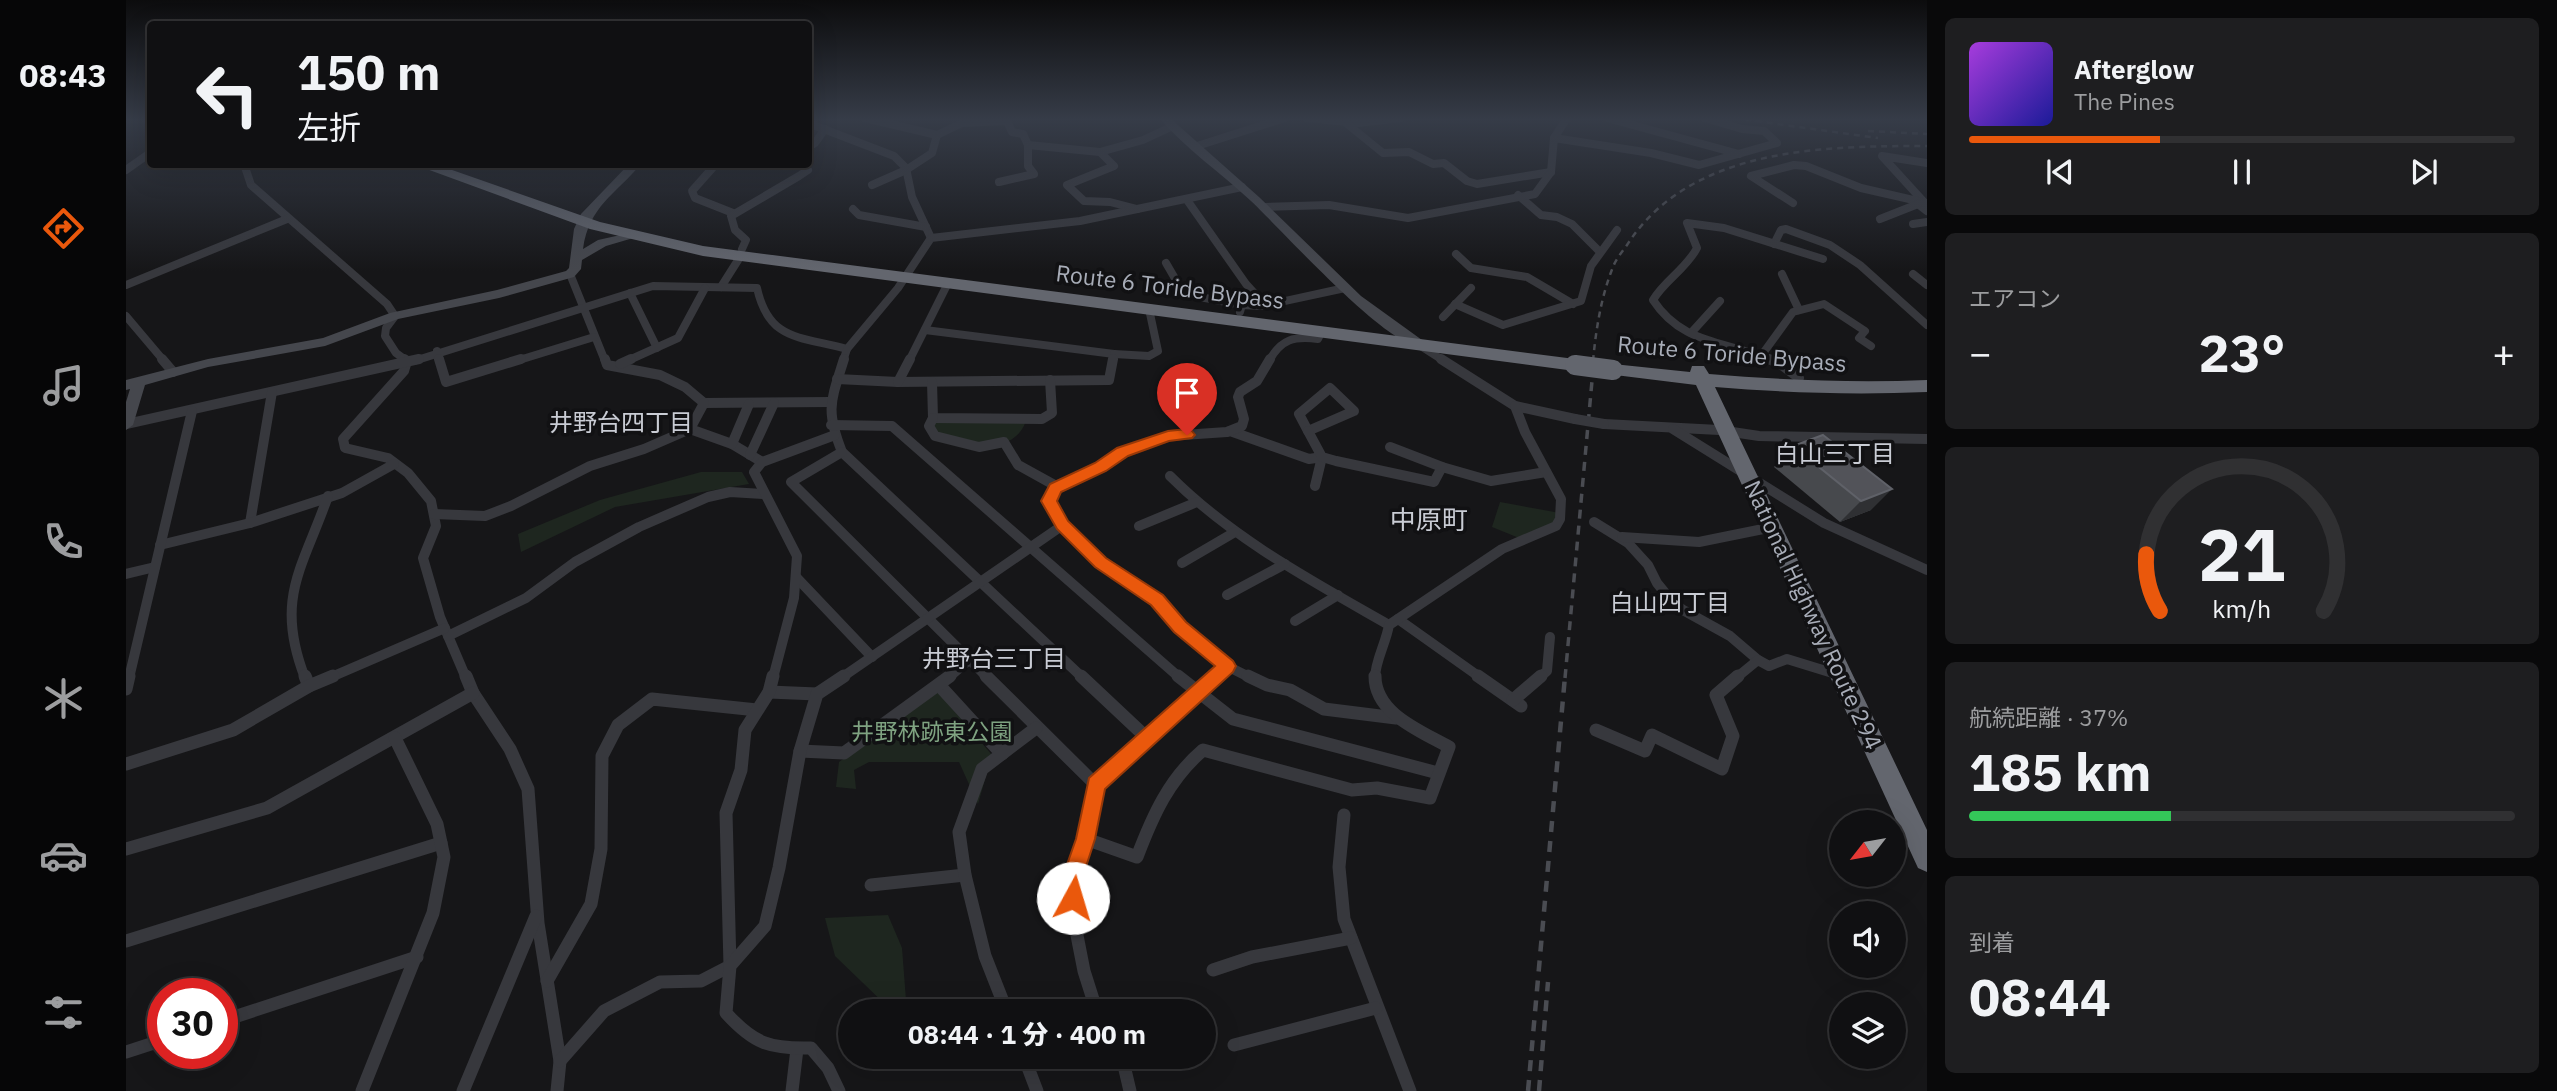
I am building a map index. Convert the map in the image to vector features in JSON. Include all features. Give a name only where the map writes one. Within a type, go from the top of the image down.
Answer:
[{"type":"highway","name":"Route 6 Toride Bypass","points":[[435,169],[585,218],[741,253]]},
{"type":"highway","name":"Route 6 Toride Bypass","points":[[459,169],[634,236],[906,274],[1241,309],[1576,360]]},
{"type":"highway","name":"Route 6 Toride Bypass","points":[[906,274],[947,283],[1149,309],[1700,375],[1832,389],[1927,386]]},
{"type":"highway","name":"Route 6 Toride Bypass","points":[[1700,375],[1799,378],[1927,374]]},
{"type":"highway","name":"National Highway Route 294","points":[[1700,375],[1927,859]]},
{"type":"street","points":[[246,169],[251,185],[387,304],[395,316]]},
{"type":"street","points":[[631,169],[585,218],[575,270],[570,274],[499,294],[395,316],[325,342],[173,372],[132,383],[126,424],[397,366],[437,351],[653,286],[757,288],[762,309],[773,325],[847,349]]},
{"type":"street","points":[[712,169],[692,191],[695,198],[733,214]]},
{"type":"street","points":[[733,214],[794,181],[807,169]]},
{"type":"street","points":[[999,183],[1034,174],[1030,169]]},
{"type":"street","points":[[1107,169],[1067,185],[1084,201],[1110,202],[1140,210]]},
{"type":"street","points":[[1222,169],[1345,288],[1397,332],[1515,406],[1604,424],[1727,431],[1759,436],[1927,439]]},
{"type":"street","points":[[1452,169],[1467,181],[1477,184],[1551,172]]},
{"type":"street","points":[[1264,207],[1294,204],[1348,206],[1406,219],[1476,206],[1500,197],[1535,194],[1551,169]]},
{"type":"street","points":[[1779,169],[1751,176],[1793,203]]},
{"type":"street","points":[[1812,169],[1861,188],[1923,203]]},
{"type":"street","points":[[1893,169],[1927,211]]},
{"type":"street","points":[[872,185],[906,170],[912,197],[931,238]]},
{"type":"street","points":[[1147,738],[842,452],[833,430],[831,402],[847,349],[931,238],[1071,223],[1242,187]]},
{"type":"street","points":[[1518,195],[1541,215],[1562,218],[1572,224],[1600,251]]},
{"type":"street","points":[[1187,200],[1245,284],[1265,305]]},
{"type":"street","points":[[1880,219],[1923,203]]},
{"type":"street","points":[[853,209],[859,215],[926,227]]},
{"type":"street","points":[[721,286],[746,240],[735,230],[733,214]]},
{"type":"street","points":[[126,285],[287,219]]},
{"type":"street","points":[[1913,224],[1927,222]]},
{"type":"street","points":[[1799,378],[1794,372],[1761,356],[1715,344],[1668,323],[1653,300],[1656,293],[1691,263],[1697,248],[1687,223],[1724,228],[1823,259]]},
{"type":"street","points":[[1774,244],[1781,230],[1786,229],[1830,245],[1860,265],[1927,325]]},
{"type":"street","points":[[1455,304],[1503,326],[1581,301],[1591,266],[1616,230]]},
{"type":"street","points":[[577,258],[602,243],[634,236]]},
{"type":"street","points":[[1456,254],[1471,269],[1520,275],[1556,292],[1573,304]]},
{"type":"street","points":[[1166,263],[1184,294],[1241,309],[1345,288]]},
{"type":"street","points":[[570,274],[607,365],[617,365],[665,378],[694,391],[704,403],[831,402]]},
{"type":"street","points":[[1782,274],[1799,310]]},
{"type":"street","points":[[1913,274],[1927,285]]},
{"type":"street","points":[[898,383],[947,283]]},
{"type":"street","points":[[617,365],[678,338],[705,288]]},
{"type":"street","points":[[1443,317],[1471,288]]},
{"type":"street","points":[[630,293],[657,348]]},
{"type":"street","points":[[1692,333],[1720,301]]},
{"type":"street","points":[[1761,356],[1793,312],[1824,304],[1865,331],[1859,338],[1871,346]]},
{"type":"street","points":[[925,330],[1149,356],[1158,351],[1149,309]]},
{"type":"street","points":[[126,316],[173,372]]},
{"type":"street","points":[[395,316],[386,328],[385,336],[396,353],[407,361]]},
{"type":"street","points":[[1086,839],[1137,857],[1156,804],[1185,764],[1203,750],[1352,790],[1377,788],[1430,798],[1449,747],[1396,718],[1324,709],[1290,690],[1267,685],[1227,666],[1180,627],[1157,600],[1101,563],[1063,525],[1049,501],[1058,487],[1101,467],[1122,452],[1168,436],[1230,431],[1242,426],[1244,419],[1238,397],[1240,392],[1251,389],[1262,376],[1282,341],[1294,337],[1318,339],[1322,331]]},
{"type":"street","points":[[437,351],[446,382],[594,337]]},
{"type":"street","points":[[837,379],[898,383],[1109,380],[1114,354]]},
{"type":"street","points":[[407,361],[395,382],[343,439],[345,448],[388,458],[408,473],[431,501],[436,526],[423,558],[447,632],[473,693],[510,749],[528,789],[538,923],[560,1061],[557,1091]]},
{"type":"street","points":[[933,418],[1042,419],[1052,413],[1050,380]]},
{"type":"street","points":[[932,382],[933,418],[929,426],[935,436],[979,447],[1004,442],[1018,465],[1058,487]]},
{"type":"street","points":[[1308,431],[1354,411],[1330,388],[1299,414],[1308,431],[1322,457],[1315,486]]},
{"type":"street","points":[[250,523],[272,392]]},
{"type":"street","points":[[434,514],[485,516],[590,466],[644,449],[690,429],[704,403]]},
{"type":"street","points":[[750,455],[774,403]]},
{"type":"street","points":[[733,444],[749,404]]},
{"type":"street","points":[[1396,718],[1376,686],[1375,668],[1394,622],[1502,550],[1556,526],[1560,519],[1561,499],[1525,432],[1515,406]]},
{"type":"street","points":[[126,689],[192,411]]},
{"type":"street","points":[[839,1091],[828,1068],[811,1048],[776,1050],[744,1034],[726,1013],[730,967],[726,813],[741,770],[745,730],[769,692],[794,598],[796,576],[797,556],[754,472],[762,462],[833,430],[892,426],[1198,693],[1233,719],[1438,773]]},
{"type":"street","points":[[1670,427],[1824,523],[1927,570]]},
{"type":"street","points":[[690,429],[733,444],[762,462]]},
{"type":"street","points":[[1230,431],[1309,459],[1322,457],[1348,466],[1400,472],[1434,482],[1442,467]]},
{"type":"street","points":[[1390,447],[1442,467],[1491,481],[1546,472]]},
{"type":"street","points":[[842,452],[791,482],[1096,785]]},
{"type":"street","points":[[160,545],[250,523],[342,493],[394,464]]},
{"type":"street","points":[[1170,477],[1236,532],[1285,564],[1338,595],[1394,622],[1517,703],[1547,671],[1550,637]]},
{"type":"street","points":[[126,764],[233,730],[309,686],[526,598],[575,562],[639,527],[708,497],[730,492],[763,494]]},
{"type":"street","points":[[309,686],[297,659],[290,603],[294,579],[328,496]]},
{"type":"street","points":[[1139,526],[1197,502]]},
{"type":"street","points":[[1594,522],[1628,543],[1648,565],[1670,599],[1683,610],[1730,636],[1758,660],[1769,666],[1787,660],[1802,662],[1842,676]]},
{"type":"street","points":[[769,692],[817,694],[1063,525]]},
{"type":"street","points":[[1616,536],[1655,541],[1699,541],[1773,527]]},
{"type":"street","points":[[1182,563],[1236,532]]},
{"type":"street","points":[[1227,595],[1285,564]]},
{"type":"street","points":[[126,574],[155,567]]},
{"type":"street","points":[[796,576],[872,657]]},
{"type":"street","points":[[1295,621],[1338,595]]},
{"type":"street","points":[[800,751],[844,753],[939,685],[970,659]]},
{"type":"street","points":[[1596,730],[1645,751],[1652,735],[1722,769],[1733,736],[1716,695],[1758,660]]},
{"type":"street","points":[[1093,999],[1084,971],[1074,920],[1073,876],[1086,839],[1096,785],[1227,666]]},
{"type":"street","points":[[939,685],[1002,754]]},
{"type":"street","points":[[126,849],[267,808],[473,693]]},
{"type":"street","points":[[560,1061],[604,1011],[660,982],[701,981],[730,967],[765,926],[779,868],[800,751],[817,694]]},
{"type":"street","points":[[547,981],[591,904],[601,849],[602,757],[618,724],[652,699],[757,710]]},
{"type":"street","points":[[1002,999],[985,956],[965,875],[959,832],[982,769],[1036,728]]},
{"type":"street","points":[[362,1091],[433,914],[444,857],[437,824],[396,738]]},
{"type":"street","points":[[1345,815],[1338,842],[1339,890],[1351,938],[1410,1091]]},
{"type":"street","points":[[126,942],[442,843]]},
{"type":"street","points":[[871,885],[965,875]]},
{"type":"street","points":[[463,1091],[539,910]]},
{"type":"street","points":[[1213,970],[1252,957],[1351,938]]},
{"type":"street","points":[[238,1016],[417,957]]},
{"type":"street","points":[[1234,1045],[1376,1008]]},
{"type":"street","points":[[126,1052],[147,1045]]},
{"type":"street","points":[[792,1091],[797,1049]]},
{"type":"street","points":[[1029,1069],[1037,1091]]},
{"type":"street","points":[[1125,1069],[1130,1091]]},
{"type":"green space","points":[[933,418],[1026,421],[1019,433],[1010,440],[986,445],[935,436]]},
{"type":"green space","points":[[701,472],[742,472],[749,484],[615,507],[521,552],[518,534],[600,500]]},
{"type":"green space","points":[[1500,502],[1560,513],[1560,519],[1524,540],[1492,527]]},
{"type":"green space","name":"井野林跡東公園","points":[[938,692],[992,755],[978,804],[959,762],[869,762],[854,770],[856,789],[836,787],[839,762]]},
{"type":"green space","points":[[888,915],[902,948],[906,999],[880,999],[835,956],[825,918]]},
{"type":"building","points":[[1823,435],[1892,489],[1861,501],[1793,446]]},
{"type":"railway","points":[[1593,361],[1602,301],[1616,261],[1627,245],[1654,213],[1686,188],[1729,169]]},
{"type":"railway","points":[[1565,678],[1594,359]]},
{"type":"railway","points":[[1528,1091],[1565,676]]},
{"type":"railway","points":[[1539,1091],[1548,982]]},
{"type":"district","name":"井野台四丁目","points":[[621,423]]},
{"type":"district","name":"白山三丁目","points":[[1835,454]]},
{"type":"district","name":"中原町","points":[[1429,520]]},
{"type":"district","name":"白山四丁目","points":[[1670,603]]},
{"type":"district","name":"井野台三丁目","points":[[994,659]]},
{"type":"route","points":[[1073,898],[1073,876],[1086,839],[1096,785],[1227,666],[1180,627],[1157,600],[1101,563],[1063,525],[1049,501],[1055,488],[1101,467],[1122,452],[1168,436],[1187,435]]}]
